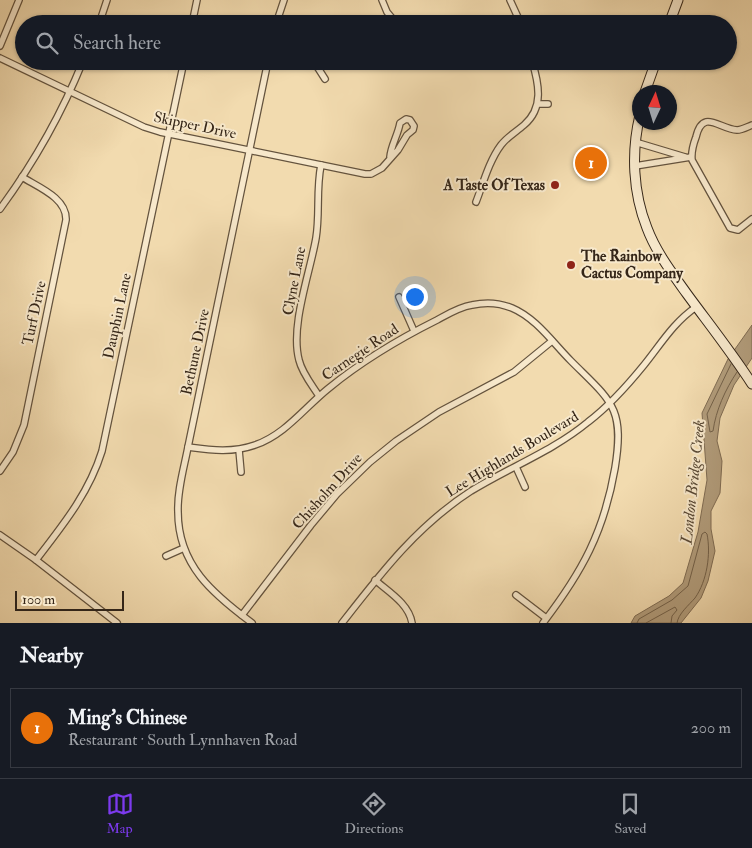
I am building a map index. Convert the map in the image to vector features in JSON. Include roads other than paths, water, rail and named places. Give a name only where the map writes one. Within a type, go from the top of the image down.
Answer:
[{"type":"street","points":[[0,46],[19,0]]},
{"type":"street","points":[[102,15],[107,0]]},
{"type":"street","points":[[194,15],[197,0]]},
{"type":"street","points":[[279,15],[284,0]]},
{"type":"street","points":[[382,0],[390,15]]},
{"type":"street","points":[[510,0],[517,15]]},
{"type":"street","points":[[672,15],[678,0]]},
{"type":"street","name":"Skipper Drive","points":[[0,58],[15,65]]},
{"type":"street","name":"Skipper Drive","points":[[25,70],[144,127],[169,134],[365,174],[371,174],[382,168],[390,157]]},
{"type":"street","points":[[0,209],[22,177],[60,113],[79,70]]},
{"type":"street","name":"Dauphin Lane","points":[[36,560],[79,503],[98,464],[182,70]]},
{"type":"street","name":"Bethune Drive","points":[[252,623],[221,599],[204,581],[190,560],[184,548],[178,525],[178,498],[266,70]]},
{"type":"street","points":[[319,70],[326,79]]},
{"type":"street","points":[[476,202],[500,146],[531,119],[538,104],[539,91],[534,70]]},
{"type":"street","points":[[647,85],[653,70]]},
{"type":"street","points":[[538,104],[548,104]]},
{"type":"street","points":[[406,119],[410,120],[414,126],[413,130],[407,135],[398,150],[390,157],[391,147],[399,131],[400,123],[406,119]]},
{"type":"street","points":[[689,157],[698,129],[703,123],[712,121],[739,130],[752,125]]},
{"type":"street","points":[[637,130],[634,166],[638,196],[647,229],[668,268],[749,380]]},
{"type":"street","points":[[635,142],[689,157],[730,228],[738,230],[752,219]]},
{"type":"street","points":[[634,166],[689,157]]},
{"type":"street","name":"Clyne Lane","points":[[319,396],[303,371],[299,360],[296,338],[316,238],[317,189],[321,165]]},
{"type":"street","name":"Turf Drive","points":[[0,471],[13,452],[24,425],[66,220],[65,211],[59,200],[22,177]]},
{"type":"street","points":[[399,297],[414,331]]},
{"type":"street","name":"Carnegie Road","points":[[188,447],[216,451],[239,450],[256,445],[278,433],[319,396],[359,365],[414,331],[470,305],[492,303],[508,306],[522,313],[552,341],[610,402]]},
{"type":"street","name":"Lee Highlands Boulevard","points":[[342,623],[375,580],[411,539],[446,509],[472,491],[570,436],[610,402],[644,365],[677,322],[696,307]]},
{"type":"street","name":"Chisholm Drive","points":[[242,615],[311,525],[342,489],[370,462],[432,416],[514,372],[552,341]]},
{"type":"street","points":[[516,595],[544,621],[574,580],[595,540],[611,488],[617,455],[617,420],[610,402]]},
{"type":"street","points":[[239,450],[241,472]]},
{"type":"street","points":[[516,467],[525,487]]},
{"type":"street","points":[[0,535],[36,560],[117,623]]},
{"type":"street","points":[[166,556],[184,548]]},
{"type":"street","points":[[375,580],[403,604],[408,611],[412,623]]},
{"type":"water","points":[[752,325],[752,358],[734,385],[720,418],[717,441],[722,461],[720,493],[711,511],[711,529],[715,551],[708,581],[701,598],[681,623],[631,623],[635,616],[669,596],[683,583],[698,532],[707,480],[702,413],[728,359]]},
{"type":"place","name":"Ming's Chinese","points":[[591,163]]},
{"type":"place","name":"A Taste Of Texas","points":[[555,185]]},
{"type":"place","name":"The Rainbow Cactus Company","points":[[571,265]]},
{"type":"water label","name":"London Bridge Creek","points":[[692,482]]}]
